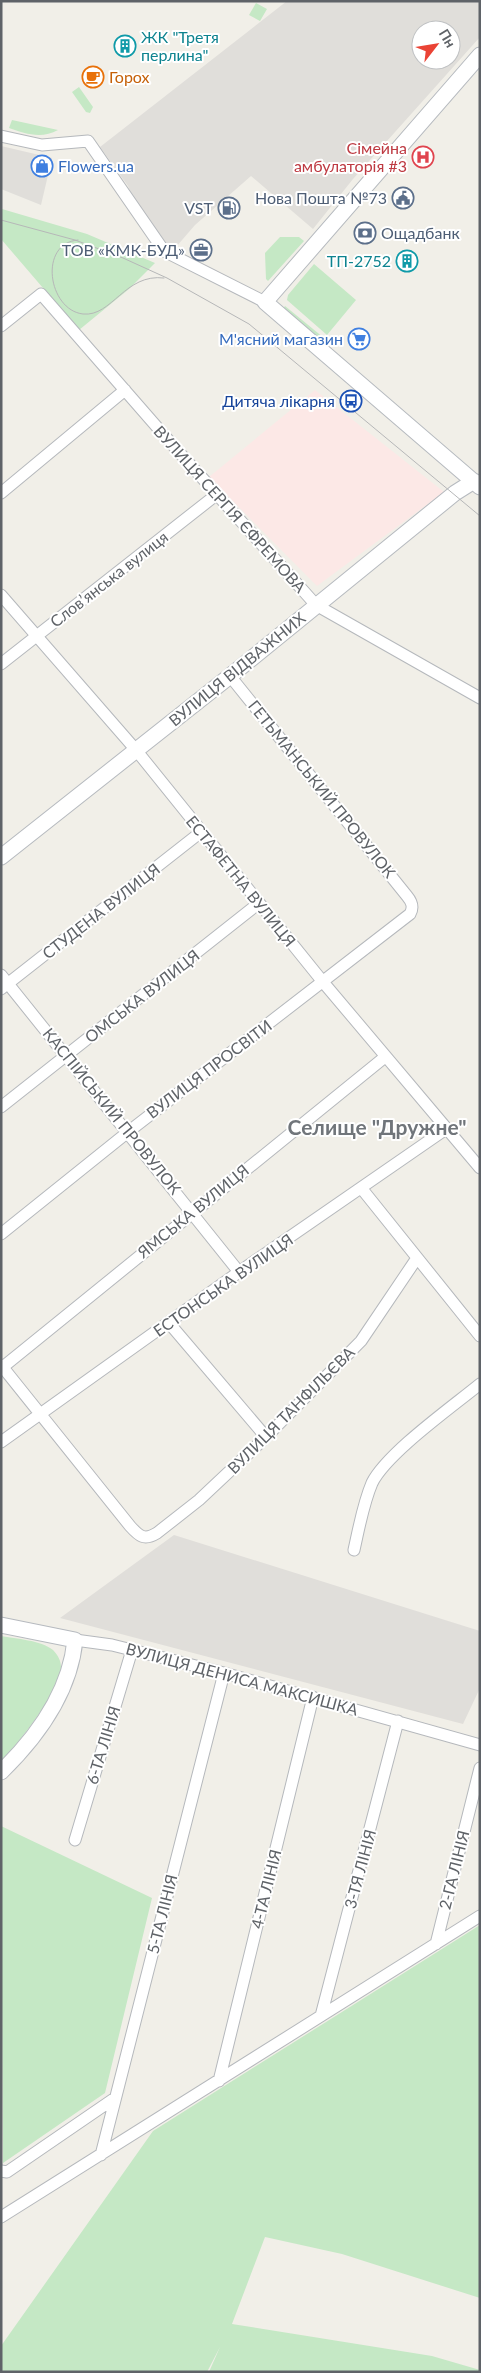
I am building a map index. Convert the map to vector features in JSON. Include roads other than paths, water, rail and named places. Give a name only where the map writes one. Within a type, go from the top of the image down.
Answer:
[{"type":"street","points":[[264,302],[480,55]]},
{"type":"street","points":[[1,136],[42,145],[88,142],[164,251],[264,302],[477,484]]},
{"type":"street","name":"ВУЛИЦЯ СЕРГІЯ ЄФРЕМОВА","points":[[1,326],[41,294],[216,495],[316,605],[480,698]]},
{"type":"street","points":[[1,493],[125,390]]},
{"type":"street","name":"ВУЛИЦЯ ВІДВАЖНИХ","points":[[1,856],[230,676],[455,493],[477,484]]},
{"type":"street","name":"Словʼянська вулиця","points":[[1,664],[216,495]]},
{"type":"street","name":"ЕСТАФЕТНА ВУЛИЦЯ","points":[[1,595],[136,750],[323,982],[480,1168]]},
{"type":"street","name":"ГЕТЬМАНСЬКИЙ ПРОВУЛОК","points":[[230,676],[412,904]]},
{"type":"street","name":"СТУДЕНА ВУЛИЦЯ","points":[[4,983],[201,832]]},
{"type":"street","name":"ОМСЬКА ВУЛИЦЯ","points":[[1,1107],[259,903]]},
{"type":"street","name":"ВУЛИЦЯ ПРОСВІТИ","points":[[1,1234],[128,1132],[410,914],[412,904]]},
{"type":"street","name":"КАСПІЙСЬКИЙ ПРОВУЛОК","points":[[4,983],[67,1056],[239,1272]]},
{"type":"street","name":"ЯМСЬКА ВУЛИЦЯ","points":[[2,1366],[385,1056]]},
{"type":"street","name":"ЕСТОНСЬКА ВУЛИЦЯ","points":[[1,1442],[239,1272],[362,1189],[446,1129]]},
{"type":"street","points":[[362,1189],[480,1336]]},
{"type":"street","name":"ВУЛИЦЯ ТАНФІЛЬЄВА","points":[[41,1414],[130,1526],[143,1538],[157,1533],[199,1500],[266,1437],[360,1341],[417,1258]]},
{"type":"street","points":[[169,1323],[266,1437]]},
{"type":"street","points":[[2,1366],[41,1414]]},
{"type":"street","points":[[354,1550],[368,1496],[378,1474],[414,1438],[480,1384]]},
{"type":"street","name":"ВУЛИЦЯ ДЕНИСА МАКСИШКА","points":[[1,1625],[132,1650],[224,1673],[480,1745]]},
{"type":"street","points":[[1,1772],[33,1736],[63,1690],[73,1659],[75,1640]]},
{"type":"street","name":"6-ТА ЛІНІЯ","points":[[75,1840],[132,1650]]},
{"type":"street","name":"5-ТА ЛІНІЯ","points":[[101,2155],[224,1673]]},
{"type":"street","name":"4-ТА ЛІНІЯ","points":[[219,2081],[313,1697]]},
{"type":"street","name":"3-ТЯ ЛІНІЯ","points":[[321,2016],[398,1722]]},
{"type":"street","name":"2-ГА ЛІНІЯ","points":[[436,1944],[480,1768]]},
{"type":"street","points":[[1,2217],[480,1916]]},
{"type":"street","points":[[1,2171],[7,2172],[115,2098]]},
{"type":"tram line","points":[[1,220],[75,240],[123,258],[167,278],[249,324],[480,516]]},
{"type":"tram line","points":[[78,240],[65,244],[57,252],[53,264],[52,277],[55,290],[71,310],[83,314],[93,313],[111,303],[139,282],[151,278],[164,278]]},
{"type":"place","name":"ЖК \"Третя перлина\"","points":[[125,46]]},
{"type":"place","name":"Горох","points":[[93,77]]},
{"type":"place","name":"Сімейна амбулаторія #3","points":[[423,157]]},
{"type":"place","name":"Flowers.ua","points":[[42,166]]},
{"type":"place","name":"Нова Пошта №73","points":[[403,198]]},
{"type":"place","name":"VST","points":[[229,208]]},
{"type":"place","name":"Ощадбанк","points":[[365,233]]},
{"type":"place","name":"ТОВ «КМК-БУД»","points":[[201,250]]},
{"type":"place","name":"ТП-2752","points":[[407,261]]},
{"type":"place","name":"М'ясний магазин","points":[[359,339]]},
{"type":"place","name":"Дитяча лікарня","points":[[351,401]]},
{"type":"district","name":"Селище \"Дружне\"","points":[[377,1128]]}]
